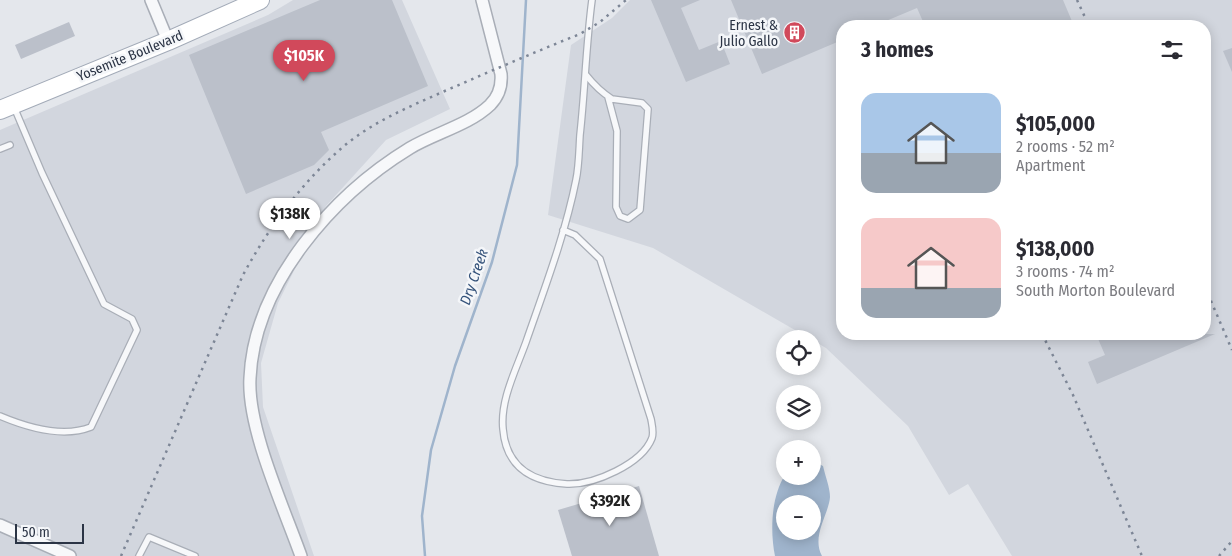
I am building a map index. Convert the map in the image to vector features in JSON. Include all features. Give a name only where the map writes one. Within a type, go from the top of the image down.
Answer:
[{"type":"main road","name":"Yosemite Boulevard","points":[[7,107],[168,41],[260,0]]},
{"type":"street","points":[[151,0],[168,41]]},
{"type":"street","points":[[300,556],[259,438],[253,413],[250,380],[252,356],[257,336],[267,307],[294,257],[309,236],[341,202],[392,160],[431,136],[474,116],[495,99],[501,86],[501,74],[482,0]]},
{"type":"street","points":[[0,525],[70,556]]},
{"type":"lane","points":[[563,230],[587,246],[600,259],[651,419],[653,436],[645,450],[614,472],[594,482],[568,484],[541,481],[527,475],[514,462],[506,448],[503,429],[504,406],[563,230],[576,179],[592,0]]},
{"type":"lane","points":[[586,75],[600,92],[608,97],[642,103],[648,109],[640,210],[628,219],[620,216],[616,206],[617,131],[608,97]]},
{"type":"lane","points":[[0,416],[20,424],[50,430],[81,431],[91,427],[137,330],[132,319],[104,304],[42,173],[7,107]]},
{"type":"lane","points":[[0,149],[10,145]]},
{"type":"lane","points":[[139,556],[149,537],[195,556]]},
{"type":"shaded area","points":[[293,0],[402,0],[450,109],[386,140],[326,206],[278,303],[261,363],[263,407],[314,556],[0,556],[0,130],[268,15]]},
{"type":"shaded area","points":[[630,0],[1232,0],[1232,556],[1012,556],[968,484],[949,495],[908,426],[821,345],[821,330],[795,330],[653,248],[548,215],[571,45],[612,18]]},
{"type":"water","points":[[821,465],[823,466],[830,497],[821,528],[821,495],[776,495],[780,485],[821,485]]},
{"type":"water","points":[[776,497],[776,540],[818,540],[822,556],[775,556],[772,536]]},
{"type":"building","points":[[320,0],[392,0],[428,86],[321,132],[329,150],[314,165],[246,194],[189,55]]},
{"type":"building","name":"Ernest & Julio Gallo","points":[[651,0],[700,0],[681,8],[699,50],[721,41],[730,64],[686,82]]},
{"type":"building","name":"Ernest & Julio Gallo","points":[[731,0],[1063,0],[1071,20],[922,20],[917,8],[888,20],[836,20],[836,43],[762,74]]},
{"type":"building","points":[[69,22],[75,36],[21,59],[15,45]]},
{"type":"building","points":[[1232,48],[1232,72],[1223,51]]},
{"type":"building","points":[[1099,340],[1201,340],[1097,384],[1088,362],[1105,355]]},
{"type":"building","points":[[639,486],[659,556],[572,556],[558,510]]},
{"type":"waterway","name":"Dry Creek","points":[[425,556],[422,516],[431,450],[455,366],[492,262],[517,165],[526,0]]},
{"type":"railway","points":[[121,556],[243,275],[275,223],[300,190],[344,146],[380,122],[406,108],[580,34],[600,22],[626,0]]},
{"type":"railway","points":[[1077,0],[1086,20]]},
{"type":"railway","points":[[1211,301],[1232,350]]},
{"type":"railway","points":[[1045,340],[1073,395],[1142,556]]},
{"type":"railway","points":[[1219,556],[1232,541]]},
{"type":"place","name":"Ernest & Julio Gallo","points":[[794,33]]}]
